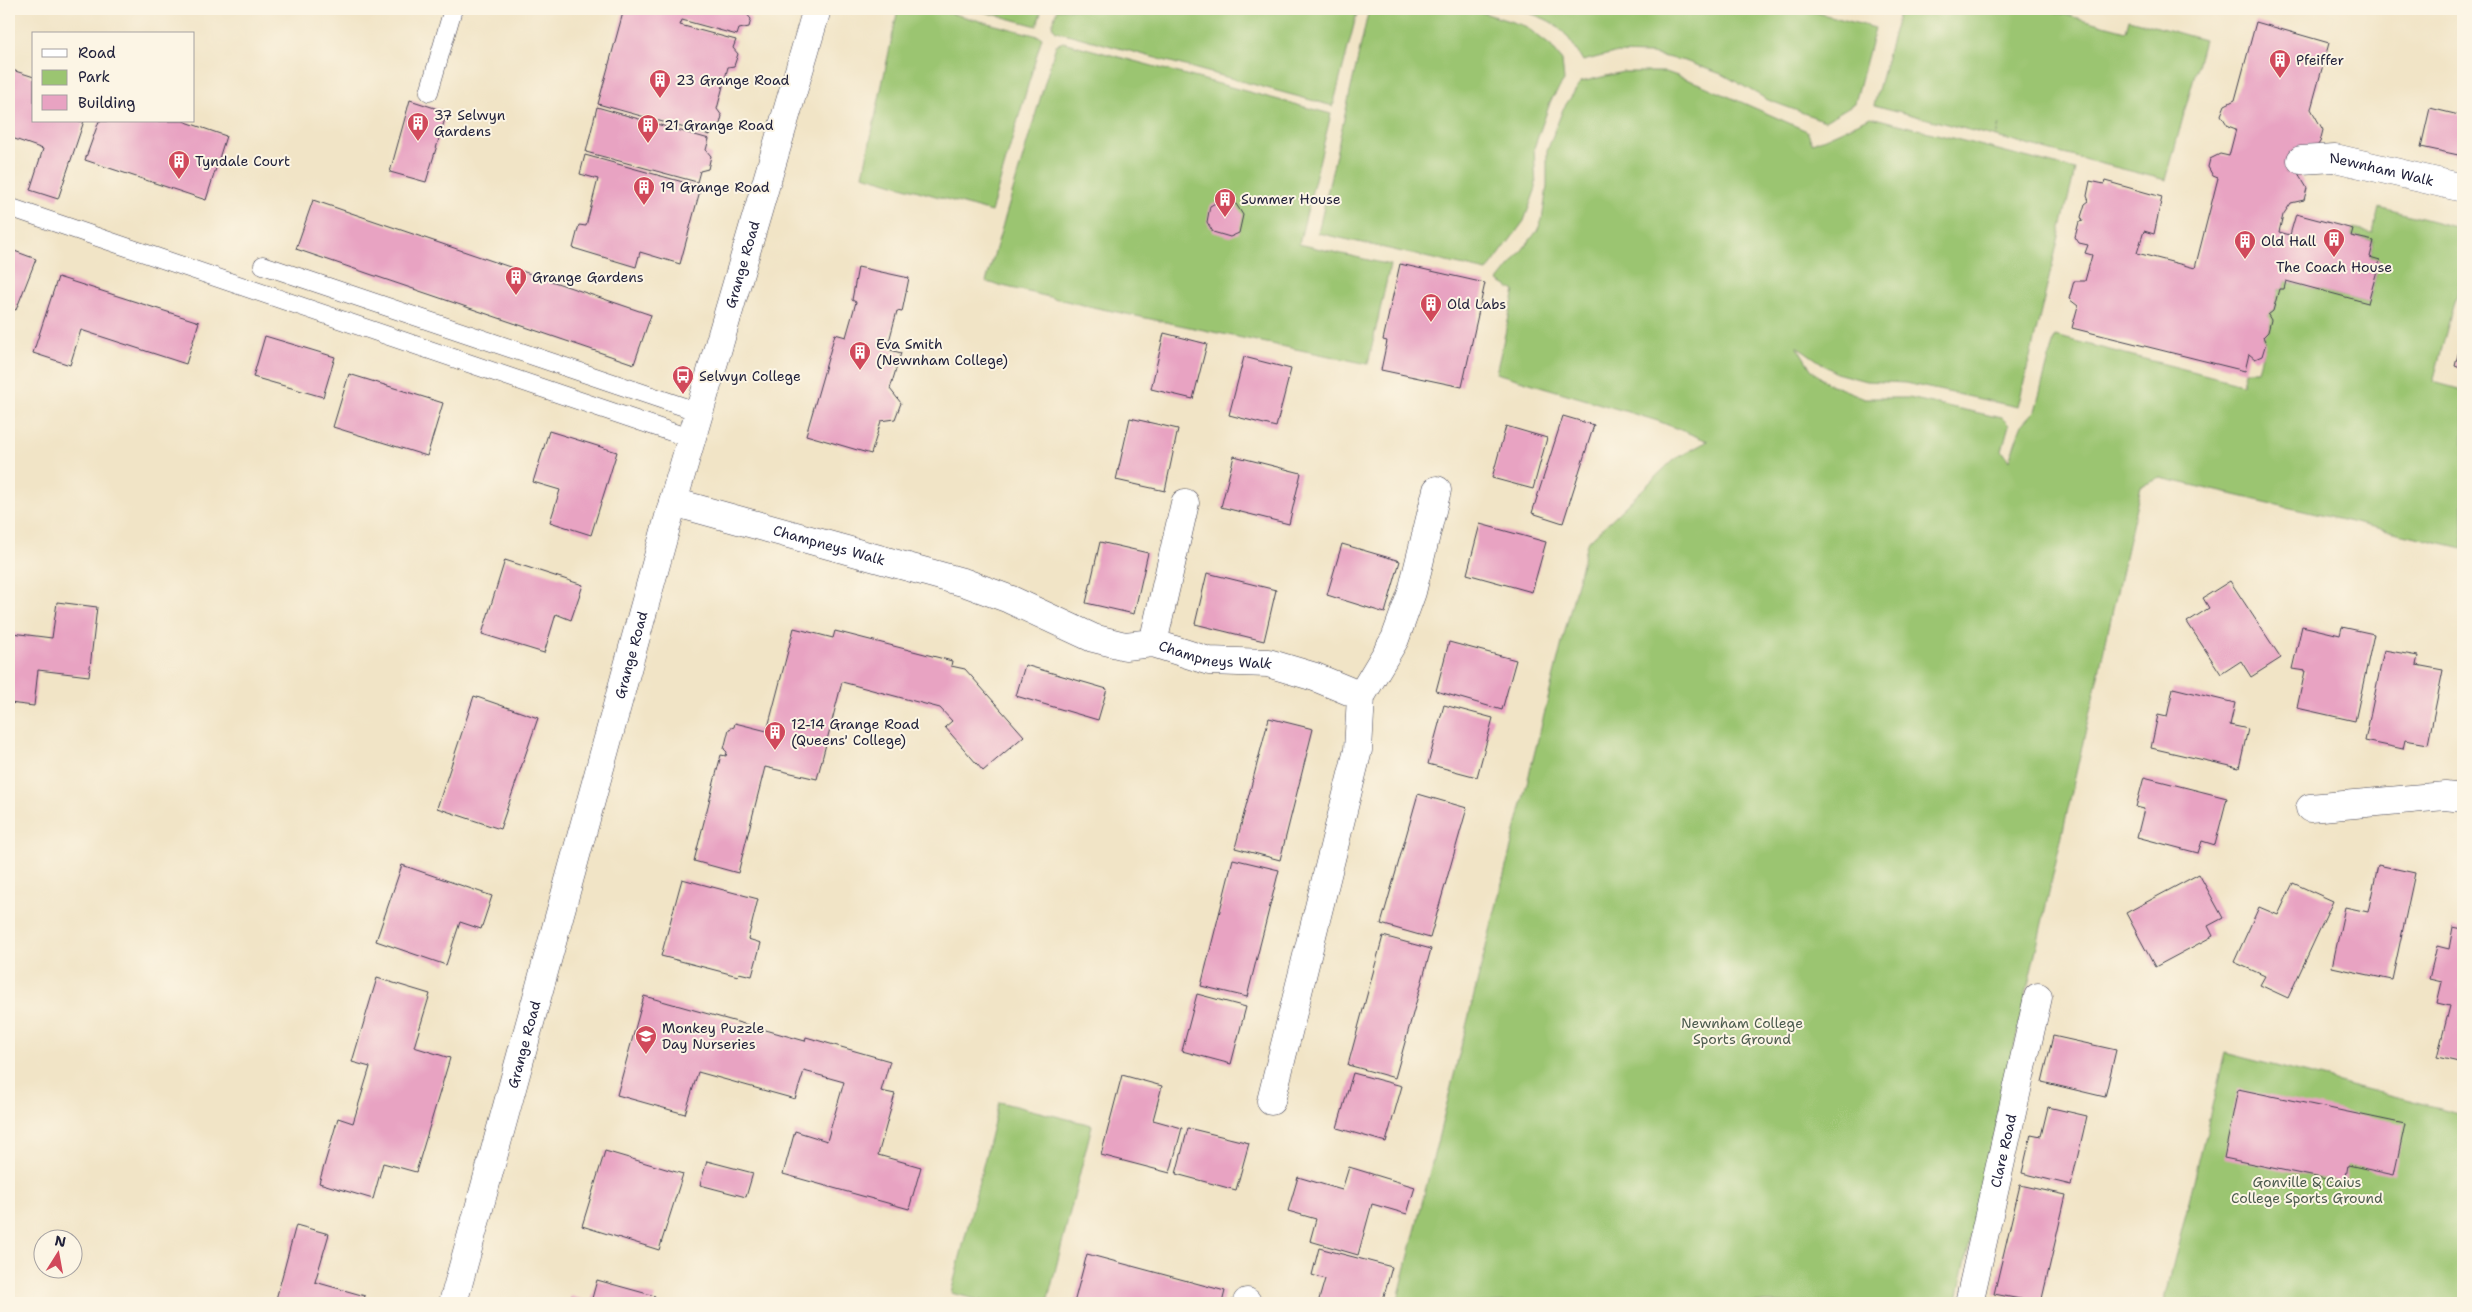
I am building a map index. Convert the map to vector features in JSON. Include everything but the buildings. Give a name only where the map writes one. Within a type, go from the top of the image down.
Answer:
[{"type":"street","name":"Grange Road","points":[[453,1303],[673,502],[817,9]]},
{"type":"street","name":"Newnham Walk","points":[[2300,160],[2335,158],[2463,188]]},
{"type":"street","points":[[1271,1101],[1358,750],[1361,696],[1398,629],[1412,592],[1438,490]]},
{"type":"street","name":"Champneys Walk","points":[[673,502],[966,583],[1009,599],[1093,638],[1125,646],[1153,643],[1209,661],[1268,664],[1315,677],[1361,696]]},
{"type":"street","points":[[1153,643],[1185,503]]},
{"type":"street","points":[[2310,808],[2445,796],[2463,798]]},
{"type":"street","name":"Clare Road","points":[[1970,1303],[2038,997]]},
{"type":"lane","points":[[429,92],[453,9]]},
{"type":"lane","points":[[9,207],[692,438]]},
{"type":"lane","points":[[263,265],[699,412]]},
{"type":"green space","points":[[898,9],[934,9],[1042,37],[991,212],[863,175]]},
{"type":"green space","points":[[973,9],[1042,9],[1037,26]]},
{"type":"green space","points":[[1057,9],[1358,9],[1333,106],[1056,31],[1052,26]]},
{"type":"green space","points":[[1369,9],[1471,9],[1525,26],[1551,46],[1562,60],[1564,81],[1551,100],[1534,148],[1536,188],[1524,221],[1487,271],[1318,233]]},
{"type":"green space","points":[[1516,9],[1803,9],[1875,28],[1855,103],[1825,121],[1768,100],[1724,75],[1685,61],[1651,54],[1614,53],[1583,61],[1569,39],[1557,26],[1540,17]]},
{"type":"green space","points":[[1900,9],[2044,9],[2126,31],[2129,19],[2204,40],[2166,180],[1874,105]]},
{"type":"green space","points":[[1063,42],[1331,114],[1299,244],[1390,265],[1368,364],[1083,305],[986,282],[1056,45]]},
{"type":"green space","name":"Newnham College Sports Ground","points":[[1623,72],[1666,72],[1700,84],[1807,131],[1812,143],[1871,117],[2075,170],[2018,407],[1905,383],[1866,381],[1836,373],[1797,346],[1811,369],[1827,383],[1865,398],[1909,398],[2002,418],[2009,425],[2002,450],[2009,461],[2021,426],[2035,411],[2055,336],[2242,384],[2245,371],[2258,371],[2265,343],[2263,337],[2270,327],[2268,315],[2273,311],[2279,289],[2284,289],[2286,281],[2368,303],[2380,260],[2370,257],[2374,241],[2351,236],[2353,229],[2373,233],[2379,207],[2463,229],[2463,268],[2433,382],[2463,390],[2463,548],[2161,478],[2141,486],[1956,1303],[1397,1303],[1587,543],[1673,460],[1708,441],[1658,421],[1496,373],[1515,291],[1498,281],[1537,231],[1542,220],[1547,187],[1547,151],[1563,109],[1581,82]]},
{"type":"green space","name":"Gonville & Caius College Sports Ground","points":[[2225,1053],[2463,1114],[2463,1303],[2164,1303]]},
{"type":"green space","points":[[999,1102],[1092,1125],[1047,1303],[991,1303],[951,1293]]},
{"type":"place","name":"Pfeiffer","points":[[2280,79]]},
{"type":"place","name":"23 Grange Road","points":[[660,99]]},
{"type":"place","name":"37 Selwyn Gardens","points":[[418,142]]},
{"type":"place","name":"21 Grange Road","points":[[648,144]]},
{"type":"place","name":"Tyndale Court","points":[[179,180]]},
{"type":"place","name":"19 Grange Road","points":[[644,206]]},
{"type":"place","name":"Summer House","points":[[1225,218]]},
{"type":"place","name":"The Coach House","points":[[2334,258]]},
{"type":"place","name":"Old Hall","points":[[2245,260]]},
{"type":"place","name":"Grange Gardens","points":[[516,296]]},
{"type":"place","name":"Old Labs","points":[[1431,323]]},
{"type":"place","name":"Eva Smith (Newnham College)","points":[[860,371]]},
{"type":"place","name":"Selwyn College","points":[[683,395]]},
{"type":"place","name":"12-14 Grange Road (Queens' College)","points":[[775,751]]},
{"type":"place","name":"Monkey Puzzle Day Nurseries","points":[[646,1055]]}]
